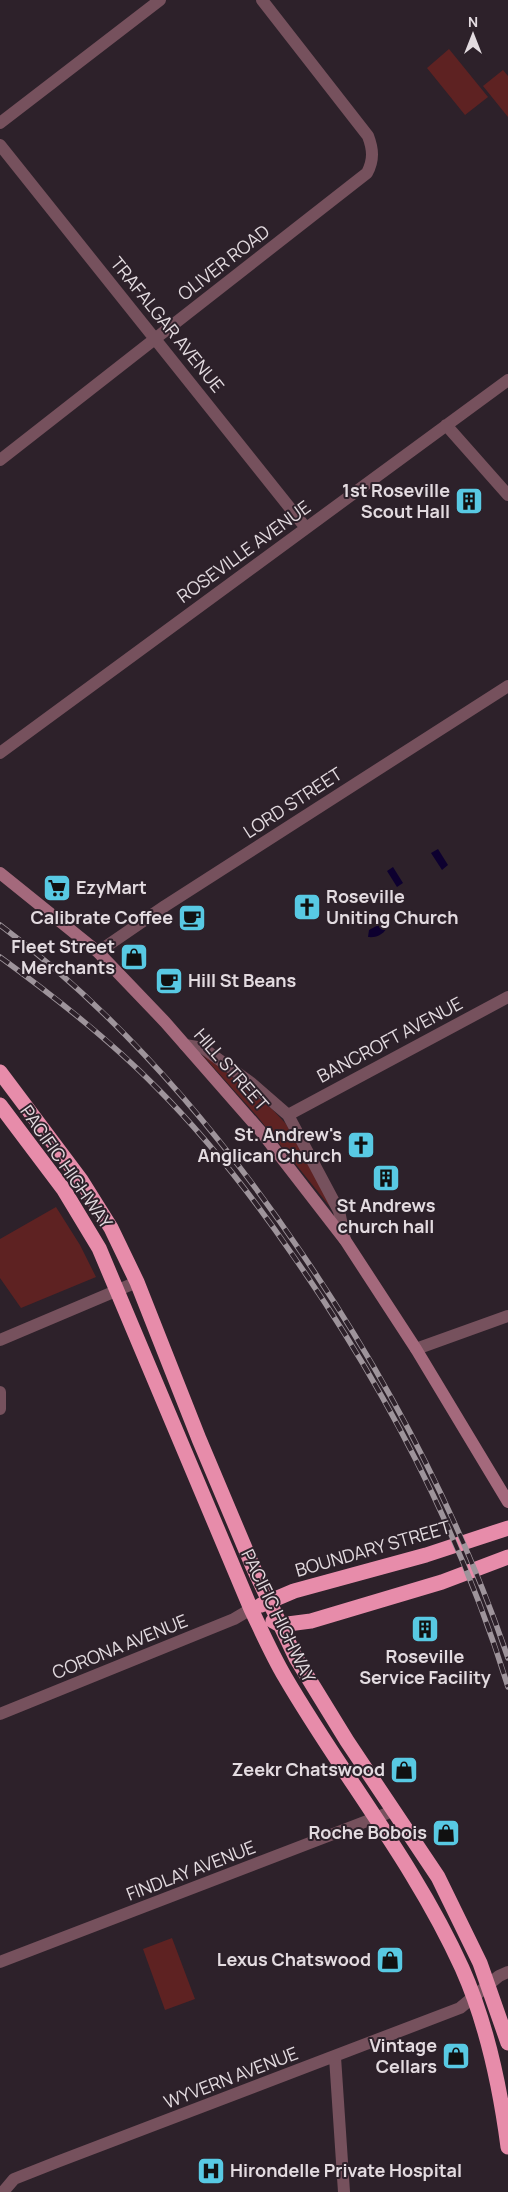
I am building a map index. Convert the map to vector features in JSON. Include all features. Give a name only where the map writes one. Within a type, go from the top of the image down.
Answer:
[{"type":"highway","name":"PACIFIC HIGHWAY","points":[[0,1072],[93,1198],[111,1228],[137,1282],[199,1439],[268,1601],[307,1677],[438,1877],[480,1963],[508,2042]]},
{"type":"highway","name":"PACIFIC HIGHWAY","points":[[0,1104],[82,1217],[99,1248],[251,1609],[285,1677],[424,1893],[459,1962],[483,2027],[495,2070],[508,2147]]},
{"type":"highway","name":"BOUNDARY STREET","points":[[251,1609],[294,1591],[426,1556],[508,1528]]},
{"type":"highway","points":[[251,1609],[280,1625],[304,1622],[442,1582],[508,1557]]},
{"type":"street","points":[[0,123],[160,0]]},
{"type":"street","name":"OLIVER ROAD","points":[[0,460],[368,173],[372,164],[371,145],[368,136],[262,0]]},
{"type":"street","name":"TRAFALGAR AVENUE","points":[[0,145],[306,528]]},
{"type":"street","name":"ROSEVILLE AVENUE","points":[[0,753],[508,380]]},
{"type":"street","points":[[446,426],[508,495]]},
{"type":"street","name":"LORD STREET","points":[[98,952],[165,906],[508,686]]},
{"type":"street","name":"HILL STREET","points":[[0,873],[98,952],[144,998],[263,1134],[345,1240],[416,1349],[508,1502]]},
{"type":"street","name":"BANCROFT AVENUE","points":[[288,1115],[508,997]]},
{"type":"street","points":[[185,1045],[203,1048],[263,1091],[288,1115],[339,1211],[345,1240]]},
{"type":"street","points":[[0,1340],[137,1282]]},
{"type":"street","points":[[416,1349],[508,1316]]},
{"type":"street","points":[[0,1392],[0,1409]]},
{"type":"street","name":"CORONA AVENUE","points":[[0,1714],[234,1619],[251,1609]]},
{"type":"street","name":"FINDLAY AVENUE","points":[[0,1962],[394,1811]]},
{"type":"street","name":"WYVERN AVENUE","points":[[3,2192],[14,2179],[460,2008],[499,1976],[508,1972]]},
{"type":"street","points":[[335,2057],[344,2192]]},
{"type":"shaded area","points":[[449,49],[488,97],[465,115],[427,68]]},
{"type":"shaded area","points":[[503,70],[508,76],[508,117],[483,86]]},
{"type":"shaded area","points":[[438,849],[448,865],[442,870],[431,853]]},
{"type":"shaded area","points":[[393,867],[403,883],[397,887],[387,871]]},
{"type":"shaded area","points":[[384,922],[388,925],[383,933],[374,937],[368,937],[369,930]]},
{"type":"shaded area","points":[[199,1051],[272,1109],[286,1124],[335,1213],[257,1116]]},
{"type":"shaded area","points":[[56,1207],[80,1245],[96,1277],[21,1308],[0,1278],[0,1239]]},
{"type":"shaded area","points":[[172,1938],[195,1999],[165,2010],[143,1949]]},
{"type":"railway","points":[[0,925],[87,997],[165,1077],[237,1164],[303,1255],[364,1350],[419,1449],[467,1552],[489,1604],[508,1658]]},
{"type":"railway","points":[[0,957],[81,1019],[139,1070],[176,1107],[212,1148],[278,1235],[328,1307],[360,1358],[418,1464],[468,1574],[508,1687]]},
{"type":"place","name":"1st Roseville Scout Hall","points":[[469,501]]},
{"type":"place","name":"EzyMart","points":[[57,888]]},
{"type":"place","name":"Roseville Uniting Church","points":[[307,907]]},
{"type":"place","name":"Calibrate Coffee","points":[[192,918]]},
{"type":"place","name":"Fleet Street Merchants","points":[[134,957]]},
{"type":"place","name":"Hill St Beans","points":[[169,981]]},
{"type":"place","name":"St. Andrew's Anglican Church","points":[[361,1145]]},
{"type":"place","name":"St Andrews church hall","points":[[386,1178]]},
{"type":"place","name":"Roseville Service Facility","points":[[425,1629]]},
{"type":"place","name":"Zeekr Chatswood","points":[[404,1770]]},
{"type":"place","name":"Roche Bobois","points":[[446,1833]]},
{"type":"place","name":"Lexus Chatswood","points":[[390,1960]]},
{"type":"place","name":"Vintage Cellars","points":[[456,2056]]},
{"type":"place","name":"Hirondelle Private Hospital","points":[[211,2171]]}]
